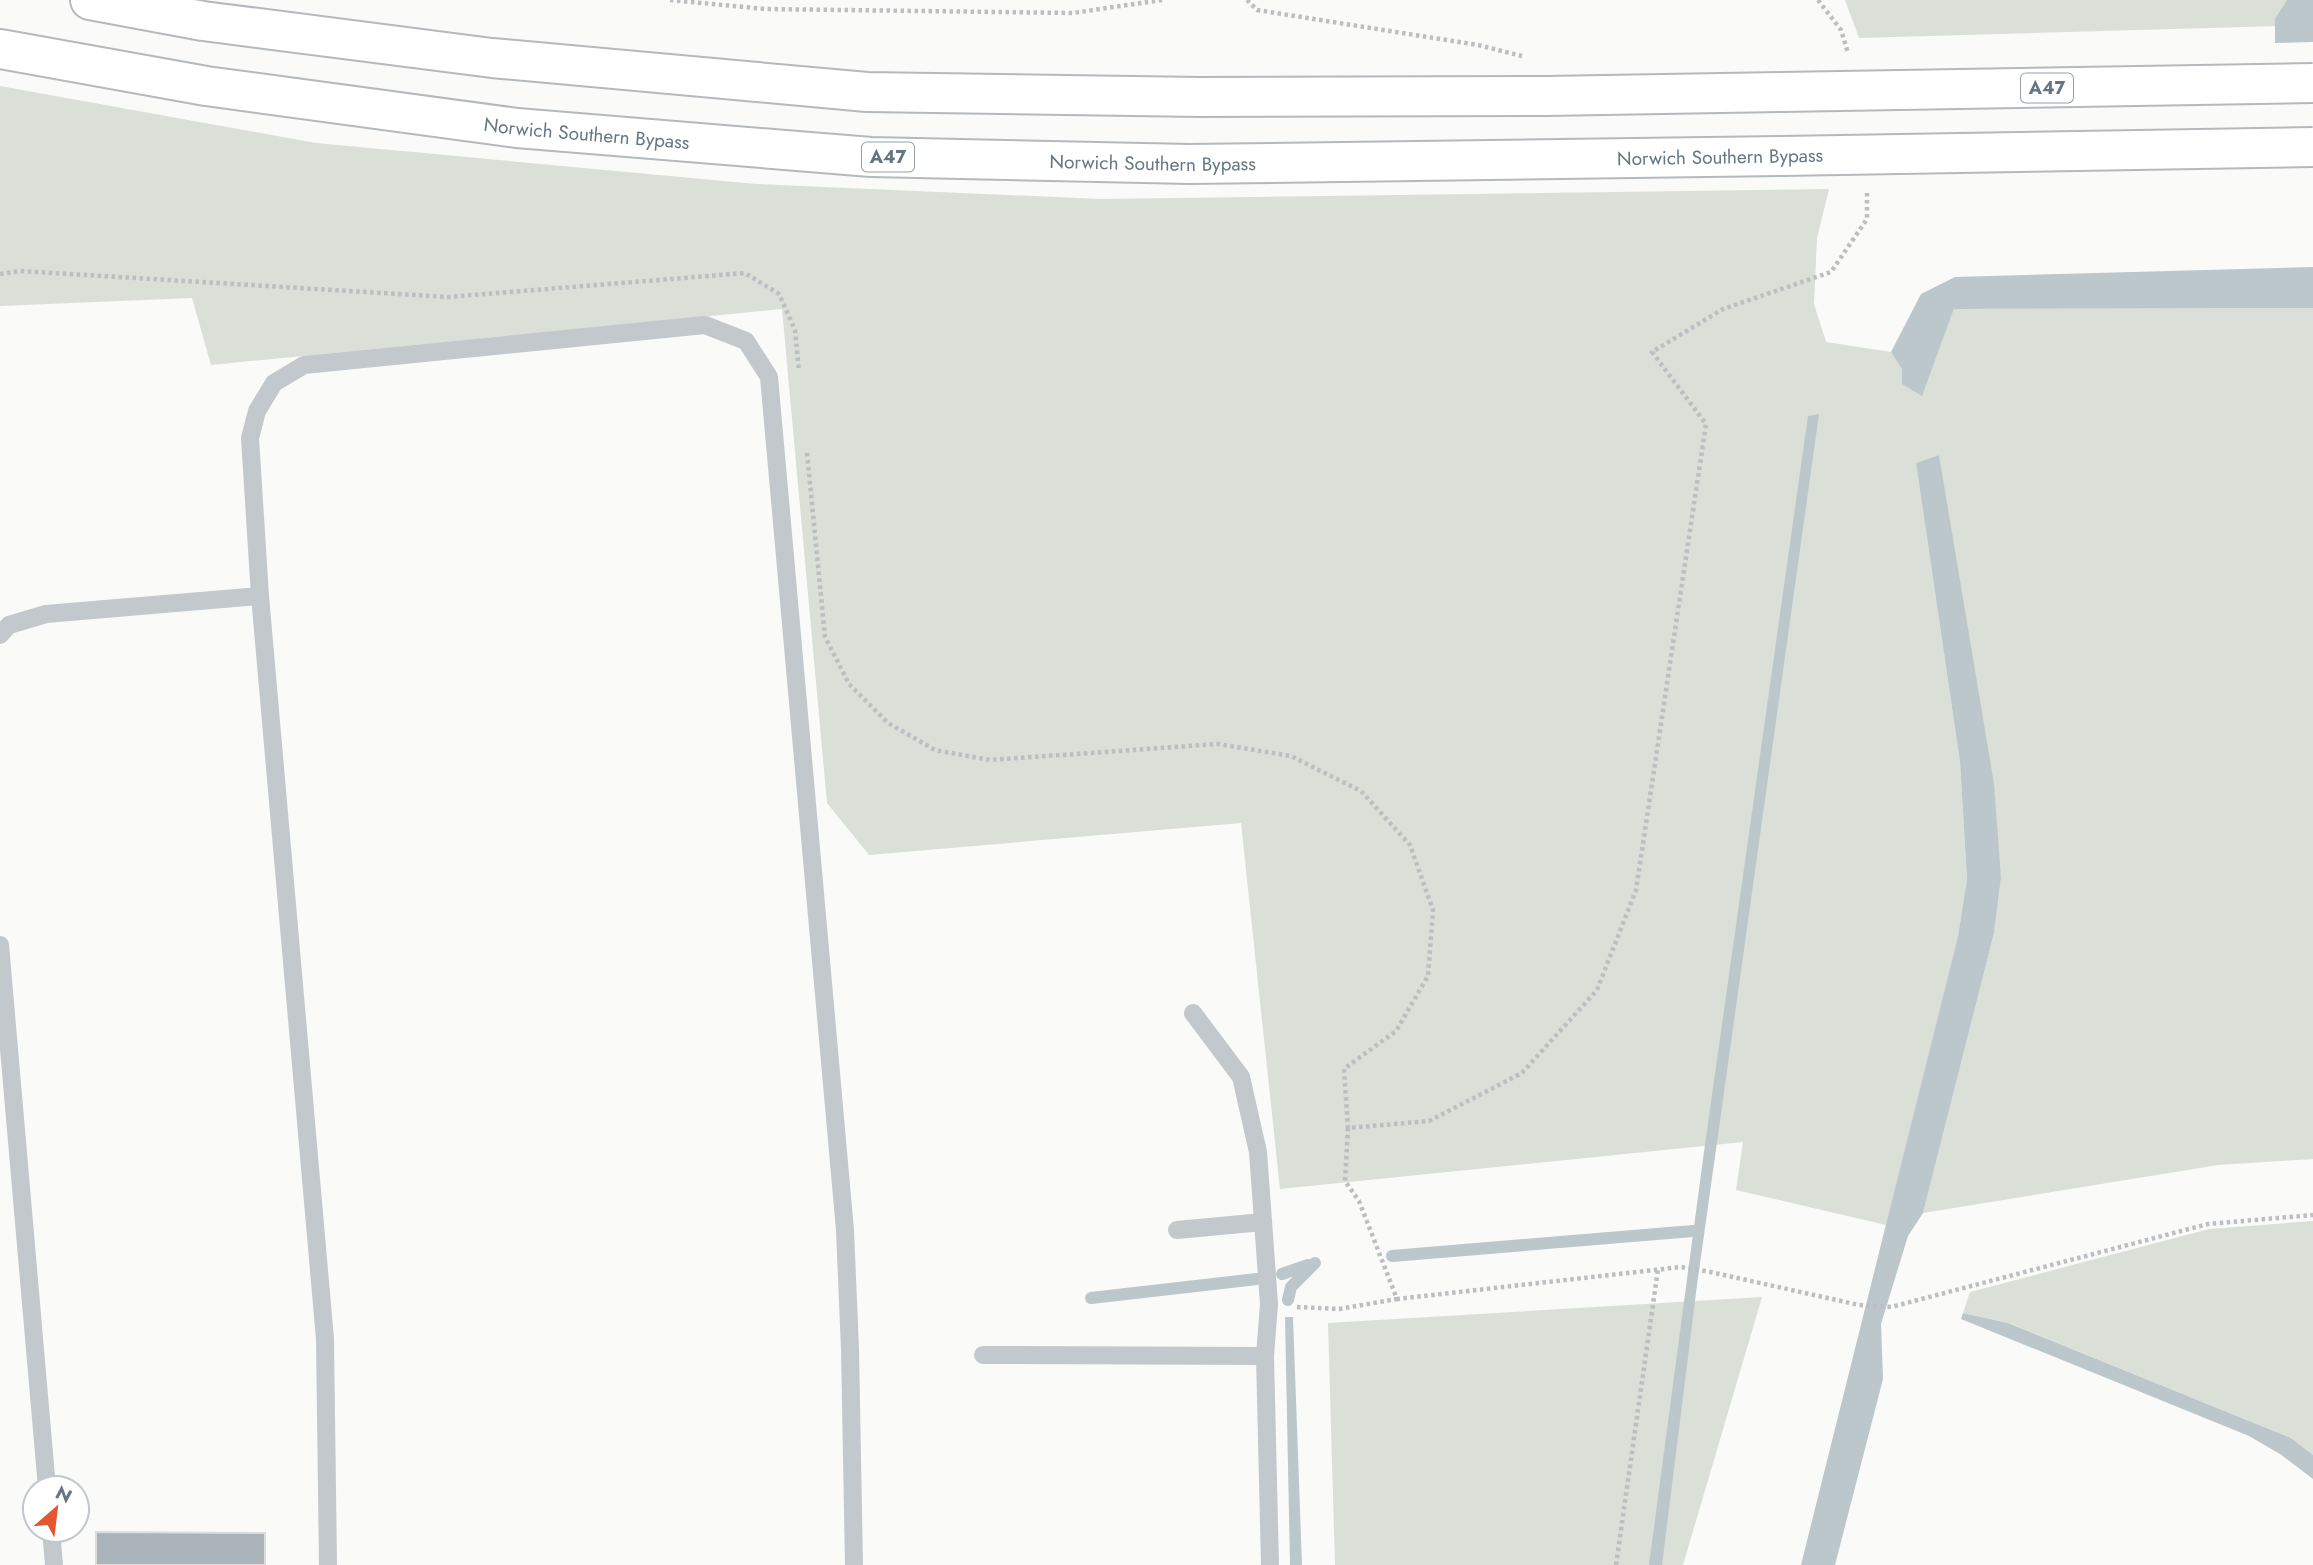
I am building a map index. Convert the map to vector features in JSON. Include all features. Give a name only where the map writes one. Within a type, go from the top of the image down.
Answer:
[{"type":"highway","name":"A47","points":[[90,0],[203,21],[492,58],[867,92],[1199,97],[1546,96],[2313,83]]},
{"type":"highway","name":"Norwich Southern Bypass","points":[[0,49],[206,86],[517,128],[871,157],[1189,164],[2313,147]]},
{"type":"lane","points":[[328,1565],[325,1339],[260,596],[250,438],[257,411],[274,383],[304,365],[705,325],[746,341],[769,377],[845,1230],[854,1565]]},
{"type":"lane","points":[[0,635],[9,625],[46,614],[260,596]]},
{"type":"lane","points":[[0,945],[46,1474]]},
{"type":"lane","points":[[1194,1013],[1241,1077],[1258,1153],[1269,1304],[1265,1356],[1270,1565]]},
{"type":"lane","points":[[1177,1230],[1263,1222]]},
{"type":"lane","points":[[983,1355],[1265,1356]]},
{"type":"lane","points":[[52,1544],[54,1565]]},
{"type":"path","points":[[670,0],[765,9],[1073,13],[1162,0]]},
{"type":"path","points":[[1247,0],[1257,10],[1505,51]]},
{"type":"path","points":[[1348,1128],[1429,1121],[1522,1073],[1597,990],[1636,890],[1706,425],[1652,352],[1723,309],[1831,272],[1867,219],[1867,180]]},
{"type":"path","points":[[0,274],[20,271],[448,297],[745,273],[779,293],[796,330],[801,383]]},
{"type":"path","points":[[807,450],[825,637],[849,684],[888,723],[935,750],[990,760],[1218,744],[1291,756],[1361,790],[1410,845],[1433,910],[1428,976],[1396,1031],[1344,1069],[1348,1128],[1345,1181],[1359,1201],[1397,1299]]},
{"type":"path","points":[[1326,1309],[1339,1310],[1397,1299],[1681,1267],[1859,1305],[1891,1307],[2208,1224],[2313,1215]]},
{"type":"path","points":[[1616,1565],[1658,1269]]},
{"type":"shaded area","points":[[1845,0],[2313,0],[2313,25],[1859,38]]},
{"type":"shaded area","points":[[2287,0],[2313,0],[2313,42],[2275,43],[2275,19]]},
{"type":"shaded area","points":[[0,86],[316,143],[756,184],[1101,199],[1829,189],[1817,238],[1814,304],[1826,342],[1891,352],[1922,395],[1954,309],[2313,308],[2313,1159],[2218,1165],[1923,1213],[1994,933],[2001,878],[1939,455],[1916,463],[1960,762],[1967,879],[1958,936],[1886,1225],[1736,1190],[1743,1142],[1280,1189],[1241,823],[869,855],[827,803],[782,309],[211,365],[192,298],[0,306]]},
{"type":"shaded area","points":[[2313,267],[2313,308],[1954,309],[1922,396],[1902,384],[1902,369],[1891,352],[1921,294],[1955,277]]},
{"type":"shaded area","points":[[1819,414],[1697,1285],[1662,1565],[1649,1565],[1703,1159],[1808,416]]},
{"type":"shaded area","points":[[1939,455],[1994,784],[2001,878],[1994,933],[1923,1213],[1908,1236],[1881,1324],[1883,1379],[1835,1565],[1801,1565],[1958,936],[1967,879],[1960,762],[1916,463]]},
{"type":"shaded area","points":[[2313,1221],[2313,1455],[2291,1438],[2009,1323],[1963,1313],[1970,1292],[2209,1229]]},
{"type":"shaded area","points":[[1762,1297],[1683,1565],[1335,1565],[1328,1323]]},
{"type":"shaded area","points":[[1963,1313],[2008,1323],[2291,1438],[2313,1455],[2313,1479],[2280,1454],[2249,1436],[1961,1319]]},
{"type":"shaded area","points":[[1285,1317],[1293,1317],[1302,1565],[1290,1565]]},
{"type":"building","points":[[96,1532],[265,1533],[265,1565],[96,1565]]},
{"type":"waterway","points":[[1392,1256],[1693,1231]]},
{"type":"waterway","points":[[1288,1300],[1291,1287],[1315,1263]]},
{"type":"waterway","points":[[1282,1274],[1308,1265]]},
{"type":"waterway","points":[[1091,1298],[1257,1279]]}]
